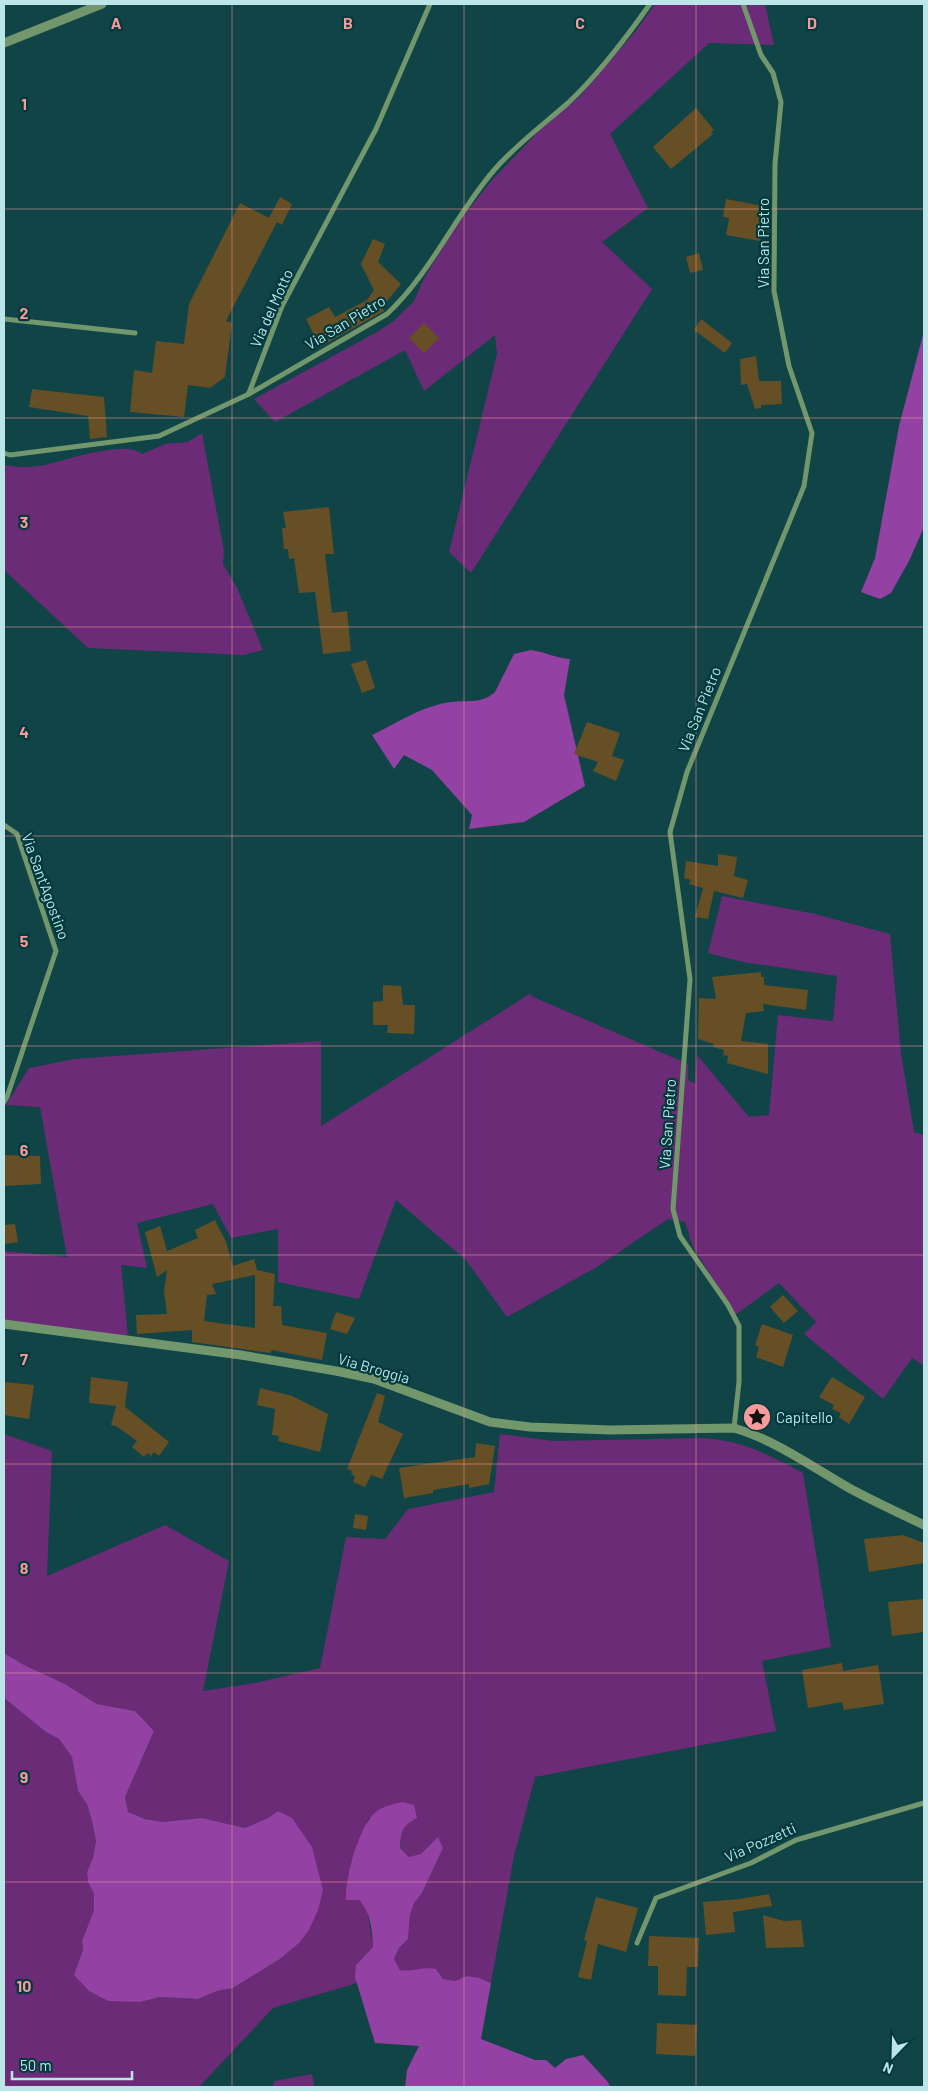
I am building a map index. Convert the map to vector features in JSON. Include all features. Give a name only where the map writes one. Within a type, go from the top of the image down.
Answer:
[{"type":"street","points":[[4,43],[102,4]]},
{"type":"street","name":"Via del Motto","points":[[249,394],[282,306],[376,129],[430,4]]},
{"type":"street","name":"Via San Pietro","points":[[249,394],[387,314],[405,297],[495,170],[532,132],[568,102],[606,62],[650,4]]},
{"type":"street","name":"Via San Pietro","points":[[734,1428],[738,1382],[739,1326],[728,1305],[680,1236],[673,1209],[690,979],[670,832],[686,772],[804,486],[812,433],[789,366],[774,291],[775,164],[781,102],[773,72],[760,55],[743,4]]},
{"type":"street","points":[[4,318],[135,332]]},
{"type":"street","points":[[4,453],[10,455],[159,436],[249,394]]},
{"type":"street","name":"Via Sant'Agostino","points":[[4,825],[17,834],[56,951],[4,1102]]},
{"type":"street","name":"Via Broggia","points":[[4,1324],[241,1355],[336,1371],[374,1380],[490,1422],[530,1427],[610,1430],[734,1428]]},
{"type":"street","points":[[734,1428],[752,1433],[775,1444],[851,1488],[924,1526]]},
{"type":"street","name":"Via Pozzetti","points":[[637,1943],[656,1898],[751,1863],[796,1840],[924,1802]]},
{"type":"shaded area","points":[[655,4],[765,4],[774,45],[709,43],[610,134],[648,208],[602,242],[652,289],[471,573],[449,552],[497,354],[495,335],[424,391],[405,350],[275,422],[254,399],[377,332],[395,320],[414,301],[424,278],[459,222],[492,180],[540,130],[580,96],[636,31]]},
{"type":"shaded area","points":[[924,331],[924,527],[909,561],[891,593],[880,599],[861,592],[875,558],[899,426]]},
{"type":"shaded area","points":[[202,433],[224,551],[223,564],[237,588],[263,650],[244,655],[88,648],[4,570],[4,465],[39,466],[107,450],[133,450],[142,454],[165,444],[188,442]]},
{"type":"shaded area","points":[[531,650],[570,659],[564,695],[585,786],[524,822],[469,829],[472,815],[432,770],[404,755],[394,769],[372,735],[431,707],[451,702],[480,700],[490,696],[495,692],[514,654]]},
{"type":"shaded area","points":[[722,896],[815,914],[890,934],[901,1054],[914,1132],[924,1135],[924,1366],[912,1358],[883,1399],[804,1334],[816,1322],[779,1283],[735,1315],[693,1247],[685,1222],[668,1219],[597,1267],[507,1317],[466,1260],[396,1200],[359,1299],[278,1282],[278,1229],[231,1238],[213,1204],[137,1223],[147,1268],[121,1265],[128,1337],[4,1324],[4,1251],[67,1257],[40,1107],[6,1105],[29,1068],[74,1059],[321,1041],[321,1126],[531,993],[531,996],[688,1064],[688,1080],[695,1084],[697,1055],[749,1117],[769,1115],[778,1015],[833,1021],[837,976],[743,962],[708,953]]},
{"type":"shaded area","points":[[4,1434],[52,1451],[47,1576],[165,1525],[229,1561],[203,1691],[255,1683],[320,1668],[346,1537],[385,1539],[408,1509],[494,1492],[500,1434],[553,1441],[702,1438],[743,1445],[803,1473],[831,1647],[762,1661],[776,1731],[535,1777],[514,1856],[491,1983],[467,1976],[455,1981],[443,1979],[436,1969],[413,1972],[400,1970],[394,1959],[399,1948],[408,1939],[410,1915],[414,1903],[422,1893],[443,1848],[438,1837],[421,1855],[409,1857],[400,1848],[401,1835],[406,1824],[369,1818],[359,1840],[359,1900],[367,1909],[373,1947],[356,1965],[357,1983],[273,2008],[199,2087],[4,2087],[4,1698],[46,1732],[59,1739],[72,1757],[78,1791],[87,1804],[92,1821],[96,1841],[93,1858],[87,1872],[88,1882],[94,1894],[94,1910],[82,1941],[83,1950],[74,1975],[140,2002],[160,1997],[198,1999],[217,1991],[233,1988],[280,1959],[299,1943],[278,1811],[268,1818],[245,1828],[202,1818],[162,1822],[145,1819],[128,1812],[125,1797],[154,1731],[135,1711],[97,1704],[65,1684],[24,1665],[4,1653]]},
{"type":"shaded area","points":[[4,1653],[24,1665],[65,1684],[97,1704],[135,1711],[154,1731],[125,1797],[128,1812],[145,1819],[162,1822],[202,1818],[245,1828],[268,1818],[278,1811],[292,1818],[312,1847],[323,1890],[318,1910],[309,1930],[299,1943],[280,1959],[233,1988],[217,1991],[198,1999],[160,1997],[140,2002],[108,2001],[89,1991],[74,1975],[83,1950],[82,1941],[94,1910],[94,1894],[88,1882],[87,1872],[93,1858],[96,1841],[92,1821],[87,1804],[78,1791],[72,1757],[59,1739],[46,1732],[4,1698]]},
{"type":"shaded area","points":[[402,1802],[414,1805],[417,1818],[403,1830],[400,1848],[409,1857],[421,1854],[438,1837],[443,1848],[422,1893],[414,1903],[410,1915],[408,1939],[399,1948],[394,1959],[400,1970],[431,1968],[436,1969],[443,1979],[455,1981],[467,1976],[491,1983],[481,2039],[535,2060],[546,2060],[555,2068],[566,2059],[583,2055],[608,2082],[610,2087],[405,2087],[407,2070],[419,2046],[375,2043],[355,1977],[356,1965],[373,1947],[370,1922],[366,1910],[359,1900],[346,1900],[346,1890],[354,1852],[364,1827],[377,1811],[386,1806]]},
{"type":"shaded area","points":[[312,2074],[314,2087],[272,2087],[275,2081]]},
{"type":"building","points":[[696,108],[714,130],[711,132],[713,134],[671,169],[653,147]]},
{"type":"building","points":[[280,197],[292,204],[282,225],[277,222],[226,321],[232,323],[225,377],[210,388],[188,385],[184,417],[130,412],[134,370],[152,373],[156,341],[184,344],[189,304],[240,203],[269,218]]},
{"type":"building","points":[[726,199],[763,206],[759,226],[763,227],[760,241],[726,235],[729,218],[723,217]]},
{"type":"building","points":[[373,239],[385,244],[378,262],[401,284],[382,307],[384,311],[320,347],[306,319],[329,307],[335,317],[367,300],[374,290],[361,264]]},
{"type":"building","points":[[699,253],[703,270],[690,273],[686,257]]},
{"type":"building","points":[[701,319],[732,343],[725,353],[694,330]]},
{"type":"building","points":[[424,323],[439,338],[424,353],[409,338]]},
{"type":"building","points":[[756,356],[759,381],[781,381],[782,404],[761,405],[761,408],[755,409],[747,384],[741,385],[740,359]]},
{"type":"building","points":[[32,389],[104,397],[107,437],[90,439],[88,416],[29,407]]},
{"type":"building","points":[[329,507],[334,554],[325,554],[332,613],[347,611],[351,651],[323,654],[315,592],[299,593],[294,558],[289,559],[288,549],[284,549],[282,528],[286,528],[283,512]]},
{"type":"building","points":[[366,660],[375,688],[362,693],[351,664]]},
{"type":"building","points":[[587,722],[620,733],[612,756],[624,760],[616,781],[593,771],[598,762],[574,754]]},
{"type":"building","points":[[718,854],[737,857],[734,876],[748,880],[743,898],[714,891],[708,919],[695,917],[703,888],[689,884],[691,880],[684,878],[686,861],[718,866]]},
{"type":"building","points":[[761,972],[761,977],[764,977],[764,985],[808,990],[806,1010],[763,1004],[764,1011],[746,1013],[741,1041],[768,1044],[768,1074],[727,1063],[728,1056],[723,1055],[724,1050],[713,1047],[714,1044],[698,1039],[699,998],[716,999],[712,977]]},
{"type":"building","points":[[383,985],[401,986],[403,1005],[415,1005],[414,1034],[387,1033],[388,1025],[373,1025],[373,1002],[383,1001]]},
{"type":"building","points":[[4,1155],[40,1156],[41,1184],[4,1186]]},
{"type":"building","points":[[215,1220],[226,1242],[233,1266],[254,1259],[257,1270],[275,1274],[273,1306],[281,1306],[282,1325],[327,1333],[322,1360],[272,1350],[270,1353],[192,1342],[192,1330],[137,1334],[136,1315],[167,1314],[164,1291],[167,1270],[157,1277],[145,1232],[160,1226],[167,1251],[198,1238],[195,1230]],"holes":[[[255,1275],[255,1328],[204,1321],[207,1295],[216,1294],[212,1284]]]},
{"type":"building","points":[[15,1224],[18,1242],[4,1244],[4,1225]]},
{"type":"building","points":[[783,1295],[798,1311],[784,1323],[770,1307]]},
{"type":"building","points":[[336,1312],[355,1318],[347,1334],[330,1329]]},
{"type":"building","points":[[762,1324],[793,1335],[783,1367],[756,1357],[759,1347],[755,1345]]},
{"type":"building","points":[[91,1377],[128,1382],[125,1407],[169,1442],[159,1456],[154,1452],[151,1456],[148,1453],[144,1457],[132,1447],[137,1441],[116,1426],[111,1425],[116,1406],[89,1403]]},
{"type":"building","points":[[832,1377],[865,1397],[849,1424],[839,1417],[841,1413],[832,1409],[834,1405],[819,1397]]},
{"type":"building","points":[[4,1382],[34,1385],[29,1419],[4,1415]]},
{"type":"building","points":[[260,1388],[292,1396],[328,1414],[320,1452],[278,1441],[279,1436],[272,1435],[275,1409],[257,1405]]},
{"type":"building","points":[[377,1393],[385,1396],[378,1422],[403,1434],[382,1479],[371,1475],[365,1487],[353,1482],[355,1476],[351,1474],[352,1471],[347,1469]]},
{"type":"building","points":[[476,1443],[495,1446],[489,1484],[469,1488],[469,1484],[433,1490],[433,1493],[404,1498],[399,1468],[475,1457]]},
{"type":"building","points":[[355,1514],[368,1516],[366,1530],[353,1528]]},
{"type":"building","points":[[903,1535],[924,1543],[924,1563],[869,1572],[864,1539]]},
{"type":"building","points":[[924,1599],[924,1632],[892,1636],[888,1602]]},
{"type":"building","points":[[842,1663],[843,1671],[878,1665],[884,1704],[844,1710],[842,1702],[808,1708],[802,1670]]},
{"type":"building","points":[[769,1894],[772,1906],[733,1912],[735,1932],[706,1935],[703,1902]]},
{"type":"building","points":[[596,1897],[638,1908],[626,1952],[598,1944],[591,1980],[578,1977],[587,1941],[584,1940]]},
{"type":"building","points":[[763,1915],[784,1921],[801,1920],[804,1947],[766,1948]]},
{"type":"building","points":[[649,1936],[699,1938],[698,1967],[687,1967],[686,1996],[658,1995],[658,1966],[648,1966]]},
{"type":"building","points":[[657,2023],[697,2025],[695,2056],[656,2054]]},
{"type":"place","name":"Capitello","points":[[757,1417]]}]
